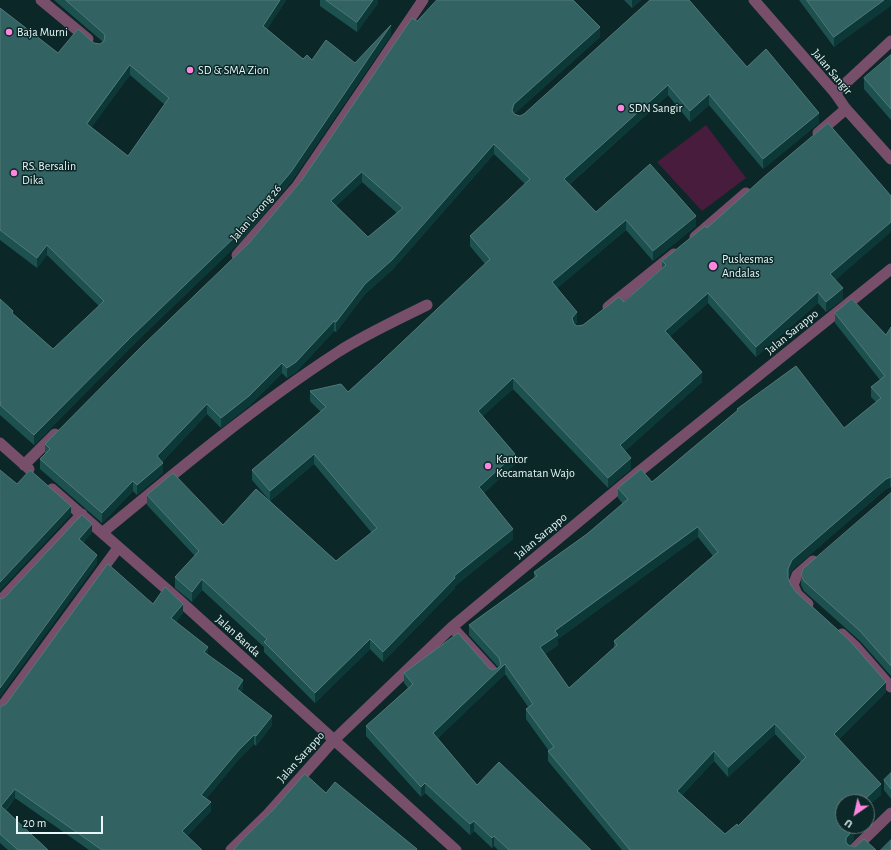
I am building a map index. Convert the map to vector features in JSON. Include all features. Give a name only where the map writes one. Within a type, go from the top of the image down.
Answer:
[{"type":"street","points":[[41,0],[98,47]]},
{"type":"street","name":"Jalan Lorong 26","points":[[228,263],[245,247],[297,186],[423,0]]},
{"type":"street","name":"Jalan Sangir","points":[[754,0],[835,93],[846,109],[891,159]]},
{"type":"street","points":[[835,93],[891,41]]},
{"type":"street","points":[[810,140],[846,109]]},
{"type":"street","points":[[597,316],[755,186]]},
{"type":"street","name":"Jalan Sarappo","points":[[231,850],[268,814],[334,740],[452,627],[636,474],[891,269]]},
{"type":"street","points":[[102,533],[197,455],[339,351],[427,305]]},
{"type":"street","points":[[24,466],[63,426]]},
{"type":"street","name":"Jalan Banda","points":[[0,443],[24,466],[82,514],[118,548],[184,605],[456,850]]},
{"type":"street","points":[[0,601],[82,514]]},
{"type":"street","points":[[0,709],[118,548]]},
{"type":"street","points":[[817,612],[801,598],[793,585],[797,575],[820,555]]},
{"type":"street","points":[[452,627],[494,673]]},
{"type":"street","points":[[833,627],[855,646],[891,686]]},
{"type":"street","points":[[853,850],[891,813]]},
{"type":"shaded area","points":[[706,125],[746,178],[702,211],[657,162]]},
{"type":"building","points":[[66,0],[280,0],[263,26],[303,59],[307,55],[312,60],[326,40],[355,63],[391,25],[291,172],[240,232],[131,337],[34,435],[0,405],[0,299],[13,311],[12,313],[53,349],[104,301],[47,245],[37,258],[0,230],[0,8],[58,53],[78,29],[94,43],[100,44],[104,41],[105,35]],"holes":[[[130,65],[169,98],[128,156],[87,124]]]},
{"type":"building","points":[[326,0],[373,0],[357,22]]},
{"type":"building","points":[[437,0],[573,0],[600,27],[514,104],[512,110],[514,114],[520,116],[650,0],[689,0],[747,67],[766,49],[819,113],[763,159],[709,94],[690,111],[668,85],[564,179],[596,212],[650,164],[696,216],[653,251],[626,220],[552,282],[577,312],[572,318],[574,324],[577,326],[583,325],[619,297],[624,302],[666,265],[662,261],[705,226],[707,228],[765,176],[828,123],[891,196],[891,222],[830,274],[843,288],[826,302],[818,292],[756,347],[708,293],[665,331],[702,372],[620,445],[631,458],[608,478],[513,378],[478,411],[515,454],[479,487],[513,529],[454,576],[455,578],[383,652],[370,639],[315,693],[264,642],[267,639],[202,579],[192,592],[175,577],[199,551],[147,495],[173,473],[223,525],[256,489],[336,561],[377,528],[314,454],[270,491],[252,470],[326,407],[310,391],[341,384],[348,392],[490,259],[470,236],[530,179],[494,144],[392,260],[365,284],[336,322],[334,321],[296,362],[287,368],[282,363],[249,396],[221,418],[207,404],[157,456],[163,463],[137,485],[133,481],[102,513],[40,459],[50,449],[45,444],[141,347],[250,242],[302,180],[412,18],[417,21]],"holes":[[[362,172],[403,208],[368,237],[331,201]]]},
{"type":"building","points":[[807,0],[884,0],[834,37]]},
{"type":"building","points":[[891,55],[891,109],[864,78]]},
{"type":"building","points":[[852,299],[886,335],[891,327],[891,477],[886,479],[792,560],[788,569],[788,578],[796,592],[850,641],[886,682],[834,734],[881,784],[870,794],[835,794],[835,834],[850,834],[846,838],[846,842],[848,845],[855,847],[864,839],[876,850],[630,850],[548,751],[554,747],[526,709],[533,704],[505,664],[433,733],[477,785],[499,762],[591,850],[509,850],[494,836],[492,838],[474,821],[470,824],[425,783],[421,787],[366,726],[413,684],[404,673],[458,633],[489,668],[492,670],[498,668],[501,665],[499,658],[469,625],[537,576],[534,572],[587,534],[628,499],[618,488],[641,469],[652,482],[738,410],[737,409],[796,366],[844,428],[881,398],[871,387],[885,376],[835,313]],"holes":[[[698,527],[718,552],[614,641],[617,645],[569,688],[540,647],[558,635],[555,631]],[[775,724],[806,757],[738,826],[737,824],[725,834],[677,791],[714,751],[728,767]]]},
{"type":"building","points":[[0,470],[17,484],[30,470],[71,506],[0,582]]},
{"type":"building","points":[[891,493],[891,666],[860,631],[804,581],[801,575],[803,569]]},
{"type":"building","points":[[82,515],[92,524],[79,539],[97,555],[0,688],[0,598],[2,599],[5,597]]},
{"type":"building","points":[[108,564],[153,604],[165,587],[183,604],[171,618],[208,647],[204,652],[243,680],[237,689],[272,716],[256,736],[254,735],[239,750],[201,795],[211,802],[182,831],[202,850],[102,850],[15,789],[1,806],[48,850],[18,850],[0,834],[0,707],[6,704]]},
{"type":"building","points":[[891,773],[891,789],[884,780]]},
{"type":"building","points":[[305,774],[326,793],[335,782],[417,849],[233,850],[273,810]]},
{"type":"building","points":[[891,840],[891,850],[881,850]]},
{"type":"place","name":"Baja Murni","points":[[9,32]]},
{"type":"place","name":"SD & SMA Zion","points":[[190,70]]},
{"type":"place","name":"SDN Sangir","points":[[621,108]]},
{"type":"place","name":"RS. Bersalin Dika","points":[[14,173]]},
{"type":"place","name":"Puskesmas Andalas","points":[[713,266]]},
{"type":"place","name":"Kantor Kecamatan Wajo","points":[[488,466]]}]
